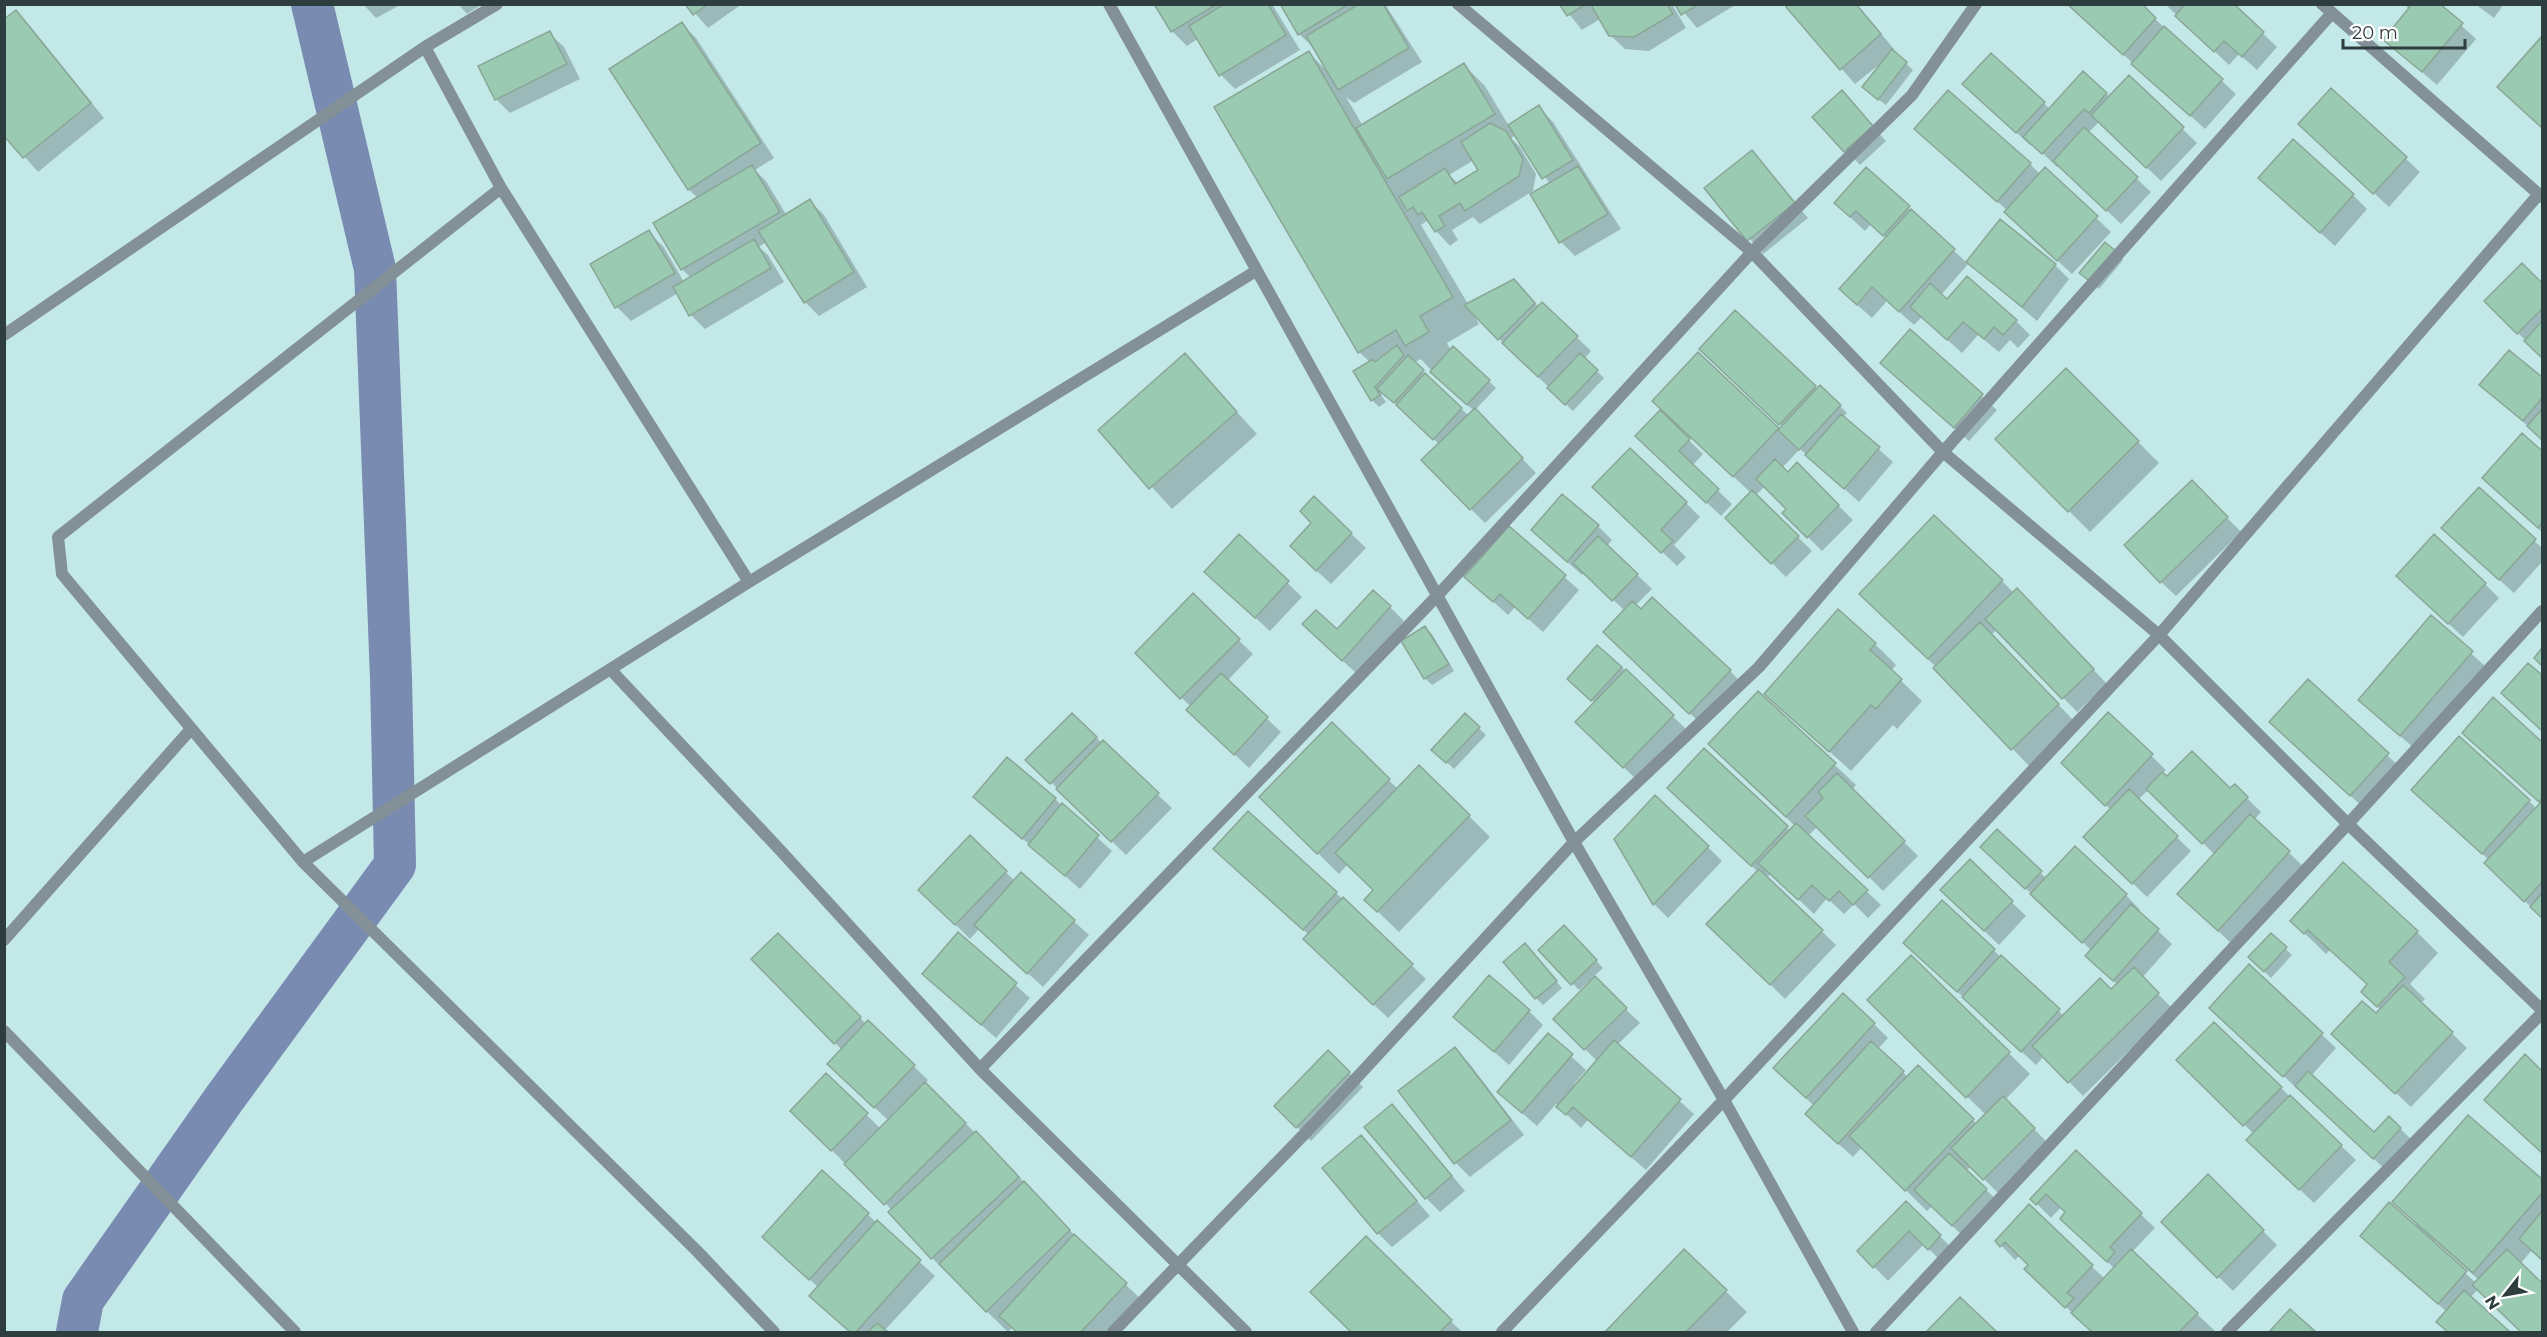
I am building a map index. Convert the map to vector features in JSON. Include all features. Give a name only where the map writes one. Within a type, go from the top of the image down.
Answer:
[{"type":"street","points":[[4,335],[425,47],[497,4]]},
{"type":"street","points":[[1109,4],[1574,842],[1724,1100],[1853,1332]]},
{"type":"street","points":[[1458,4],[1752,252],[1944,452],[2158,634],[2348,824],[2542,1011],[2227,1332]]},
{"type":"street","points":[[980,1069],[1438,595],[1752,252],[1912,95],[1976,4]]},
{"type":"street","points":[[1113,1332],[1314,1124],[1574,842],[1759,668],[2327,9],[2541,196],[2158,634],[1724,1100],[1502,1332]]},
{"type":"street","points":[[425,47],[501,188],[749,582]]},
{"type":"street","points":[[501,188],[58,537],[62,574],[303,862],[697,1251],[774,1332]]},
{"type":"street","points":[[303,862],[749,582],[1256,271]]},
{"type":"street","points":[[1876,1332],[2348,824],[2542,611]]},
{"type":"street","points":[[610,669],[780,850],[980,1069],[1246,1332]]},
{"type":"street","points":[[4,940],[191,729]]},
{"type":"street","points":[[4,1031],[295,1332]]},
{"type":"building","points":[[685,4],[708,4],[693,15]]},
{"type":"building","points":[[1154,4],[1217,4],[1171,32]]},
{"type":"building","points":[[1224,4],[1268,4],[1286,35],[1219,76],[1189,26]]},
{"type":"building","points":[[1280,4],[1349,4],[1298,35]]},
{"type":"building","points":[[1359,4],[1383,4],[1409,48],[1338,90],[1306,36]]},
{"type":"building","points":[[1559,4],[1586,4],[1567,16]]},
{"type":"building","points":[[1594,4],[1667,4],[1673,14],[1634,37],[1609,36],[1592,7]]},
{"type":"building","points":[[1675,4],[1699,4],[1681,15]]},
{"type":"building","points":[[1789,4],[1856,4],[1881,34],[1840,70],[1786,7]]},
{"type":"building","points":[[2067,4],[2142,4],[2156,18],[2123,55]]},
{"type":"building","points":[[2185,4],[2234,4],[2264,32],[2242,57],[2224,41],[2214,52],[2175,16]]},
{"type":"building","points":[[2412,4],[2440,4],[2463,23],[2422,72],[2383,40]]},
{"type":"building","points":[[16,10],[91,103],[23,158],[4,136],[4,19]]},
{"type":"building","points":[[682,22],[761,143],[688,190],[609,69]]},
{"type":"building","points":[[2164,26],[2223,79],[2190,116],[2131,64]]},
{"type":"building","points":[[550,31],[567,64],[495,100],[478,66]]},
{"type":"building","points":[[2542,36],[2542,128],[2497,87]]},
{"type":"building","points":[[1892,49],[1907,62],[1878,100],[1862,87]]},
{"type":"building","points":[[1309,51],[1453,297],[1420,316],[1429,332],[1405,346],[1396,330],[1358,353],[1214,107]]},
{"type":"building","points":[[1991,53],[2045,102],[2016,133],[1962,84]]},
{"type":"building","points":[[1464,63],[1495,114],[1387,179],[1356,128]]},
{"type":"building","points":[[2083,71],[2107,93],[2089,113],[2084,109],[2042,154],[2023,137]]},
{"type":"building","points":[[2129,75],[2184,127],[2146,168],[2091,115]]},
{"type":"building","points":[[2331,88],[2407,157],[2373,194],[2298,124]]},
{"type":"building","points":[[1842,90],[1873,126],[1844,152],[1812,117]]},
{"type":"building","points":[[1948,90],[2031,163],[1997,202],[1914,129]]},
{"type":"building","points":[[1539,105],[1573,160],[1542,179],[1508,125]]},
{"type":"building","points":[[1490,123],[1506,131],[1523,159],[1519,176],[1465,211],[1460,203],[1439,216],[1445,226],[1435,232],[1422,212],[1418,215],[1413,207],[1407,211],[1399,197],[1445,168],[1455,184],[1478,170],[1461,142]]},
{"type":"building","points":[[2084,127],[2138,177],[2106,211],[2053,161]]},
{"type":"building","points":[[2293,139],[2354,194],[2320,233],[2258,178]]},
{"type":"building","points":[[1752,150],[1795,203],[1747,241],[1704,188]]},
{"type":"building","points":[[752,165],[780,212],[681,270],[653,223]]},
{"type":"building","points":[[1578,166],[1608,214],[1559,243],[1530,194]]},
{"type":"building","points":[[1866,167],[1910,206],[1883,236],[1856,211],[1850,217],[1834,203]]},
{"type":"building","points":[[2045,167],[2098,216],[2057,261],[2004,212]]},
{"type":"building","points":[[810,199],[854,272],[804,303],[758,231]]},
{"type":"building","points":[[1911,209],[1955,249],[1899,312],[1872,287],[1857,305],[1839,289]]},
{"type":"building","points":[[2000,219],[2056,264],[2022,307],[1966,262]]},
{"type":"building","points":[[649,230],[675,273],[615,308],[590,264]]},
{"type":"building","points":[[754,239],[771,268],[689,316],[673,287]]},
{"type":"building","points":[[2105,242],[2117,252],[2092,283],[2079,273]]},
{"type":"building","points":[[2522,263],[2542,283],[2542,309],[2517,334],[2484,301]]},
{"type":"building","points":[[1967,276],[2017,320],[2003,335],[1994,327],[1984,339],[1963,322],[1947,340],[1910,307],[1930,283],[1947,299]]},
{"type":"building","points":[[1514,279],[1535,303],[1498,340],[1464,305]]},
{"type":"building","points":[[1542,302],[1578,336],[1538,377],[1502,343]]},
{"type":"building","points":[[1735,310],[1816,386],[1779,425],[1699,349]]},
{"type":"building","points":[[2542,321],[2542,358],[2524,341]]},
{"type":"building","points":[[1910,329],[1983,394],[1954,428],[1880,363]]},
{"type":"building","points":[[1397,345],[1404,355],[1375,387],[1380,395],[1371,401],[1353,371],[1373,359],[1375,362]]},
{"type":"building","points":[[1453,346],[1490,380],[1467,405],[1430,372]]},
{"type":"building","points":[[2509,350],[2542,377],[2542,398],[2523,421],[2479,385]]},
{"type":"building","points":[[1698,352],[1779,428],[1733,477],[1652,401]]},
{"type":"building","points":[[1185,353],[1237,412],[1149,489],[1098,430]]},
{"type":"building","points":[[1580,353],[1598,370],[1565,405],[1547,388]]},
{"type":"building","points":[[1408,355],[1424,370],[1394,403],[1377,389]]},
{"type":"building","points":[[2066,368],[2139,441],[2068,512],[1995,439]]},
{"type":"building","points":[[1425,373],[1462,408],[1433,440],[1396,405]]},
{"type":"building","points":[[1820,385],[1841,405],[1799,450],[1778,430]]},
{"type":"building","points":[[1475,408],[1523,458],[1470,510],[1421,460]]},
{"type":"building","points":[[2542,409],[2542,440],[2527,426]]},
{"type":"building","points":[[1660,410],[1690,439],[1679,451],[1719,489],[1706,503],[1635,436]]},
{"type":"building","points":[[1841,414],[1880,447],[1844,489],[1805,455]]},
{"type":"building","points":[[2522,433],[2542,451],[2542,523],[2538,528],[2482,478]]},
{"type":"building","points":[[1630,448],[1687,502],[1661,530],[1673,541],[1661,553],[1592,487]]},
{"type":"building","points":[[1775,459],[1788,472],[1797,462],[1839,505],[1807,538],[1782,513],[1786,509],[1756,479]]},
{"type":"building","points":[[2192,480],[2228,517],[2160,583],[2124,545]]},
{"type":"building","points":[[2479,487],[2536,539],[2499,580],[2441,528]]},
{"type":"building","points":[[1752,490],[1799,536],[1771,564],[1725,518]]},
{"type":"building","points":[[1562,494],[1599,525],[1567,562],[1531,530]]},
{"type":"building","points":[[1314,496],[1352,533],[1316,571],[1290,546],[1311,523],[1300,511]]},
{"type":"building","points":[[1934,515],[2003,580],[1928,659],[1859,594]]},
{"type":"building","points":[[1509,526],[1566,575],[1528,619],[1500,594],[1493,602],[1464,577]]},
{"type":"building","points":[[1239,534],[1289,581],[1255,618],[1204,572]]},
{"type":"building","points":[[2434,534],[2486,583],[2448,624],[2396,576]]},
{"type":"building","points":[[1598,536],[1638,574],[1612,601],[1573,563]]},
{"type":"building","points":[[2017,588],[2094,669],[2062,699],[1985,619]]},
{"type":"building","points":[[1373,590],[1391,606],[1342,661],[1302,624],[1316,610],[1337,629]]},
{"type":"building","points":[[1193,593],[1240,639],[1180,699],[1135,653]]},
{"type":"building","points":[[1652,597],[1731,670],[1689,714],[1603,632],[1632,601],[1641,609]]},
{"type":"building","points":[[1838,609],[1876,643],[1870,650],[1902,679],[1876,709],[1871,705],[1829,752],[1764,694]]},
{"type":"building","points":[[2431,615],[2473,651],[2400,736],[2358,700]]},
{"type":"building","points":[[1980,622],[2059,704],[2011,750],[1933,668]]},
{"type":"building","points":[[1425,626],[1449,664],[1424,679],[1401,641]]},
{"type":"building","points":[[1597,645],[1622,667],[1591,701],[1567,679]]},
{"type":"building","points":[[2542,648],[2542,666],[2534,658]]},
{"type":"building","points":[[2528,663],[2542,675],[2542,731],[2501,693]]},
{"type":"building","points":[[1626,669],[1674,715],[1623,768],[1575,722]]},
{"type":"building","points":[[1221,673],[1268,717],[1234,755],[1186,710]]},
{"type":"building","points":[[2308,679],[2389,753],[2350,796],[2269,722]]},
{"type":"building","points":[[1758,691],[1836,763],[1786,817],[1708,744]]},
{"type":"building","points":[[2493,697],[2542,742],[2542,798],[2539,802],[2462,733]]},
{"type":"building","points":[[2108,712],[2153,754],[2105,806],[2061,763]]},
{"type":"building","points":[[1072,713],[1097,737],[1050,784],[1025,760]]},
{"type":"building","points":[[1465,713],[1480,727],[1446,763],[1431,750]]},
{"type":"building","points":[[1332,722],[1390,779],[1317,854],[1259,797]]},
{"type":"building","points":[[2459,736],[2530,800],[2482,854],[2411,790]]},
{"type":"building","points":[[1103,740],[1159,793],[1111,842],[1056,789]]},
{"type":"building","points":[[1704,748],[1788,826],[1751,866],[1667,788]]},
{"type":"building","points":[[2192,751],[2230,788],[2235,784],[2248,797],[2202,844],[2146,789],[2162,772],[2167,776]]},
{"type":"building","points":[[1007,757],[1056,798],[1022,839],[973,797]]},
{"type":"building","points":[[1419,765],[1470,815],[1377,912],[1364,900],[1373,890],[1335,853]]},
{"type":"building","points":[[1837,773],[1905,841],[1868,878],[1805,816],[1823,798],[1818,792]]},
{"type":"building","points":[[2129,789],[2178,836],[2132,884],[2083,837]]},
{"type":"building","points":[[1655,795],[1709,846],[1653,905],[1614,839]]},
{"type":"building","points":[[2542,801],[2542,882],[2524,902],[2484,863]]},
{"type":"building","points":[[1062,803],[1099,835],[1065,876],[1028,845]]},
{"type":"building","points":[[1248,811],[1337,892],[1303,930],[1213,849]]},
{"type":"building","points":[[2250,814],[2290,851],[2218,931],[2177,894]]},
{"type":"building","points":[[1796,823],[1868,890],[1853,905],[1839,891],[1829,901],[1812,885],[1798,900],[1758,863]]},
{"type":"building","points":[[1997,829],[2042,871],[2025,889],[1980,847]]},
{"type":"building","points":[[970,835],[1007,871],[955,925],[918,890]]},
{"type":"building","points":[[2075,846],[2127,894],[2082,943],[2030,894]]},
{"type":"building","points":[[1970,859],[2013,901],[1984,931],[1940,890]]},
{"type":"building","points":[[2343,862],[2418,931],[2389,962],[2405,977],[2377,1007],[2361,992],[2367,984],[2308,930],[2304,934],[2290,921]]},
{"type":"building","points":[[1759,869],[1823,930],[1770,985],[1706,924]]},
{"type":"building","points":[[1021,872],[1075,920],[1027,974],[974,925]]},
{"type":"building","points":[[2542,893],[2542,918],[2530,907]]},
{"type":"building","points":[[1343,897],[1413,964],[1373,1005],[1303,939]]},
{"type":"building","points":[[1942,900],[1995,949],[1957,992],[1903,943]]},
{"type":"building","points":[[2131,904],[2159,929],[2113,981],[2085,956]]},
{"type":"building","points":[[1564,925],[1597,960],[1571,985],[1538,950]]},
{"type":"building","points":[[958,932],[1017,983],[981,1025],[922,974]]},
{"type":"building","points":[[778,933],[861,1017],[834,1044],[751,959]]},
{"type":"building","points":[[2271,933],[2287,947],[2264,972],[2248,957]]},
{"type":"building","points":[[1525,943],[1557,981],[1535,999],[1503,962]]},
{"type":"building","points":[[1911,955],[2010,1052],[1966,1098],[1867,1000]]},
{"type":"building","points":[[2001,955],[2060,1009],[2021,1052],[1962,997]]},
{"type":"building","points":[[2249,964],[2323,1033],[2283,1077],[2209,1008]]},
{"type":"building","points":[[2134,967],[2159,993],[2068,1083],[2032,1046],[2100,978],[2111,989]]},
{"type":"building","points":[[1489,975],[1530,1010],[1494,1052],[1453,1017]]},
{"type":"building","points":[[1595,976],[1627,1008],[1584,1050],[1553,1019]]},
{"type":"building","points":[[2403,985],[2453,1032],[2395,1094],[2331,1034],[2362,1001],[2376,1013]]},
{"type":"building","points":[[1843,993],[1875,1023],[1806,1098],[1773,1068]]},
{"type":"building","points":[[868,1020],[915,1065],[874,1108],[827,1064]]},
{"type":"building","points":[[2214,1022],[2282,1087],[2243,1126],[2176,1060]]},
{"type":"building","points":[[1548,1033],[1573,1054],[1522,1113],[1497,1092]]},
{"type":"building","points":[[1614,1040],[1681,1099],[1631,1157],[1573,1107],[1566,1115],[1556,1107]]},
{"type":"building","points":[[1871,1041],[1904,1071],[1838,1144],[1805,1114]]},
{"type":"building","points":[[1455,1047],[1511,1120],[1454,1164],[1398,1091]]},
{"type":"building","points":[[1328,1050],[1350,1072],[1296,1128],[1274,1106]]},
{"type":"building","points":[[2525,1054],[2542,1071],[2542,1153],[2484,1100]]},
{"type":"building","points":[[1918,1065],[1974,1119],[1905,1191],[1849,1136]]},
{"type":"building","points":[[2308,1071],[2374,1132],[2389,1116],[2401,1128],[2373,1159],[2295,1086]]},
{"type":"building","points":[[826,1073],[868,1113],[831,1151],[790,1111]]},
{"type":"building","points":[[925,1082],[966,1123],[884,1205],[844,1164]]},
{"type":"building","points":[[2290,1095],[2342,1145],[2299,1190],[2246,1140]]},
{"type":"building","points":[[2003,1096],[2035,1128],[1983,1180],[1951,1148]]},
{"type":"building","points":[[1392,1104],[1452,1176],[1425,1199],[1364,1127]]},
{"type":"building","points":[[2468,1115],[2542,1179],[2542,1193],[2473,1273],[2392,1202]]},
{"type":"building","points":[[976,1131],[1019,1177],[931,1259],[888,1212]]},
{"type":"building","points":[[1361,1135],[1417,1201],[1377,1234],[1322,1168]]},
{"type":"building","points":[[2076,1150],[2142,1213],[2110,1247],[2115,1252],[2107,1262],[2060,1219],[2065,1212],[2046,1194],[2036,1205],[2030,1199]]},
{"type":"building","points":[[1949,1153],[1987,1189],[1952,1226],[1914,1190]]},
{"type":"building","points":[[822,1170],[869,1213],[809,1280],[762,1237]]},
{"type":"building","points":[[2208,1174],[2264,1230],[2217,1278],[2161,1222]]},
{"type":"building","points":[[1024,1181],[1070,1230],[986,1312],[939,1264]]},
{"type":"building","points":[[1906,1201],[1941,1235],[1928,1250],[1909,1231],[1873,1268],[1857,1251]]},
{"type":"building","points":[[2389,1202],[2467,1271],[2438,1304],[2360,1236]]},
{"type":"building","points":[[2029,1204],[2093,1265],[2067,1293],[2074,1298],[2065,1308],[2024,1269],[2028,1265],[2005,1242],[2000,1247],[1995,1241]]},
{"type":"building","points":[[2542,1211],[2542,1260],[2519,1239]]},
{"type":"building","points":[[877,1220],[921,1260],[856,1332],[850,1332],[809,1296]]},
{"type":"building","points":[[1074,1234],[1127,1283],[1081,1332],[1017,1332],[999,1316]]},
{"type":"building","points":[[1366,1236],[1452,1320],[1440,1332],[1351,1332],[1310,1292]]},
{"type":"building","points":[[1684,1249],[1727,1290],[1686,1332],[1605,1332]]},
{"type":"building","points":[[2131,1249],[2198,1313],[2179,1332],[2092,1332],[2071,1313]]},
{"type":"building","points":[[2507,1249],[2542,1283],[2542,1332],[2521,1332],[2472,1285]]},
{"type":"building","points":[[2464,1290],[2510,1332],[2448,1332],[2436,1322]]},
{"type":"building","points":[[1960,1297],[1997,1332],[1926,1332]]},
{"type":"building","points":[[2290,1309],[2316,1332],[2269,1332]]},
{"type":"building","points":[[877,1323],[888,1332],[868,1332]]},
{"type":"waterway","points":[[77,1332],[83,1300],[224,1099],[395,865],[391,678],[375,269],[312,4]]}]
